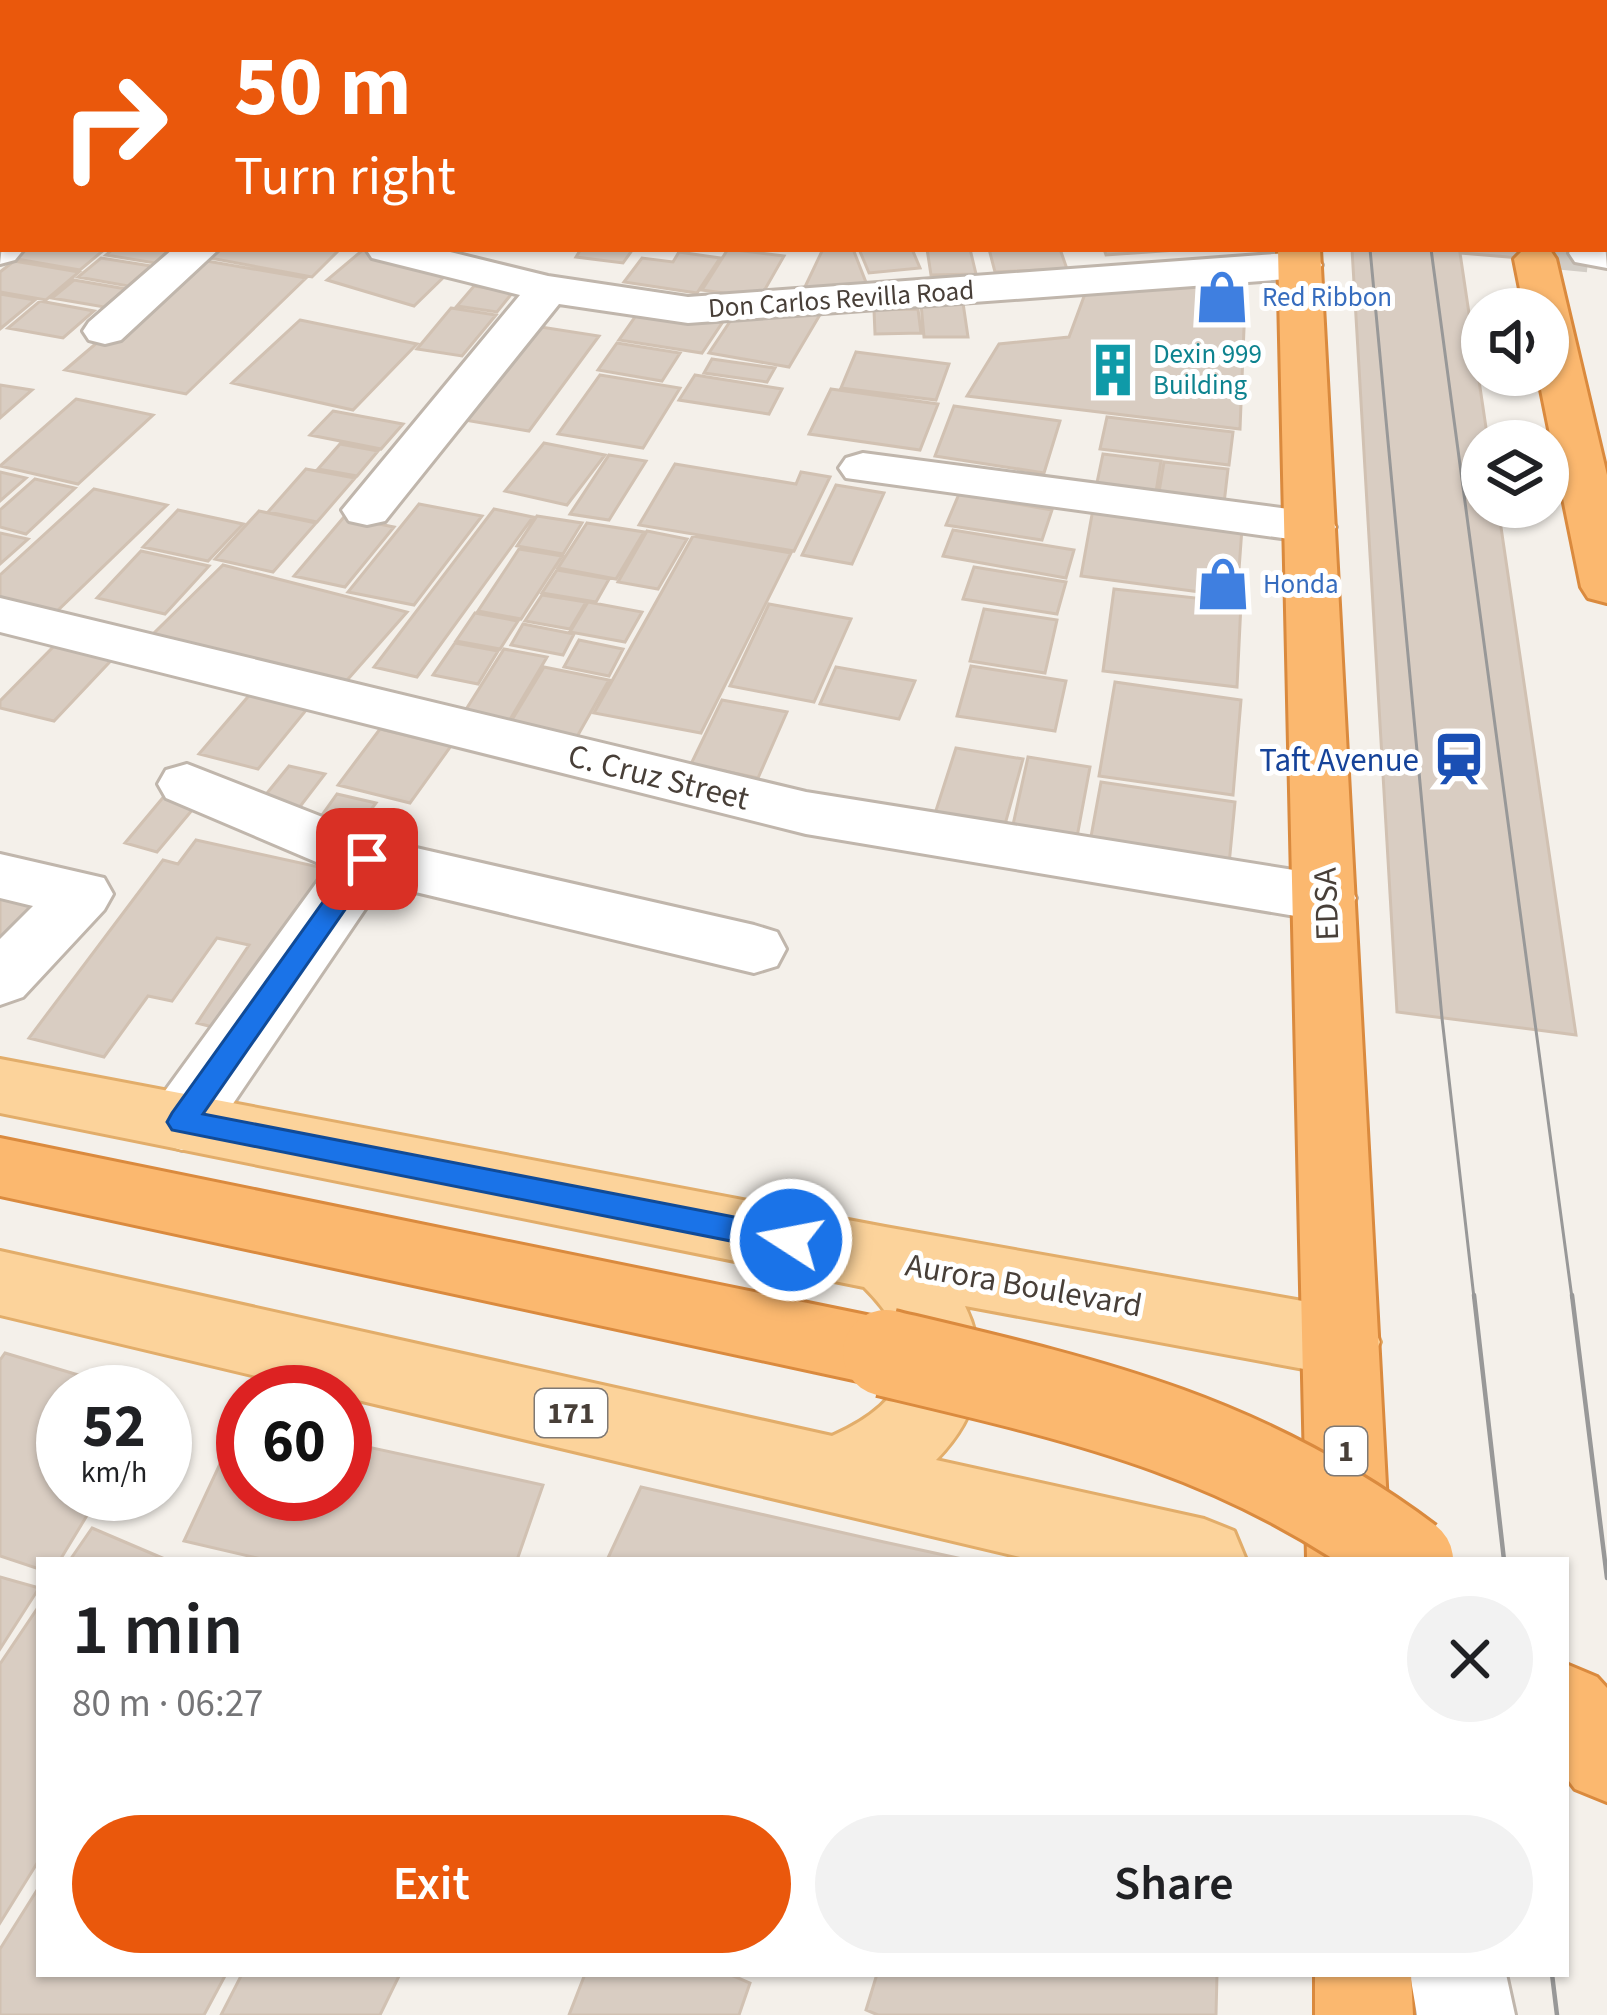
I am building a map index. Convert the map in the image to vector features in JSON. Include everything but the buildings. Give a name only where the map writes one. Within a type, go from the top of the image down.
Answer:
[{"type":"highway","name":"EDSA","points":[[1300,257],[1349,1557]]},
{"type":"highway","points":[[1535,260],[1541,288]]},
{"type":"highway","points":[[1565,396],[1607,587]]},
{"type":"highway","points":[[0,1167],[886,1353],[1117,1412],[1202,1439],[1274,1469],[1327,1499],[1406,1557]]},
{"type":"highway","points":[[1569,1712],[1607,1757]]},
{"type":"highway","points":[[1363,1977],[1364,2015]]},
{"type":"main road","name":"Aurora Boulevard","points":[[0,1086],[885,1259],[1342,1342]]},
{"type":"main road","points":[[836,1474],[900,1441],[922,1421],[940,1389],[944,1354],[935,1316],[914,1285],[885,1259]]},
{"type":"main road","name":"171","points":[[0,1282],[1191,1557]]},
{"type":"street","points":[[105,332],[195,252]]},
{"type":"street","name":"Don Carlos Revilla Road","points":[[399,252],[548,289],[688,310],[1300,257]]},
{"type":"street","points":[[367,510],[548,289]]},
{"type":"street","points":[[863,468],[1311,527]]},
{"type":"street","name":"C. Cruz Street","points":[[0,615],[806,813],[1042,856],[1325,898]]},
{"type":"street","points":[[187,784],[367,859],[754,949]]},
{"type":"street","points":[[182,1122],[367,859]]},
{"type":"street","points":[[0,876],[82,894],[0,980]]},
{"type":"street","points":[[1342,1342],[1381,1557]]},
{"type":"street","points":[[1459,1977],[1466,2015]]},
{"type":"tunnel","points":[[1580,252],[1590,253]]},
{"type":"tram line","points":[[1370,252],[1442,1018],[1474,1298]]},
{"type":"tram line","points":[[1431,252],[1572,1298]]},
{"type":"tram line","points":[[1474,1295],[1504,1557]]},
{"type":"tram line","points":[[1572,1295],[1607,1578]]},
{"type":"tram line","points":[[1552,1977],[1557,2015]]},
{"type":"place","name":"Red Ribbon","points":[[1222,297]]},
{"type":"place","name":"Dexin 999 Building","points":[[1113,370]]},
{"type":"place","name":"Honda","points":[[1223,584]]},
{"type":"place","name":"Taft Avenue","points":[[1459,759]]},
{"type":"route","points":[[367,859],[182,1122],[791,1240]]}]
